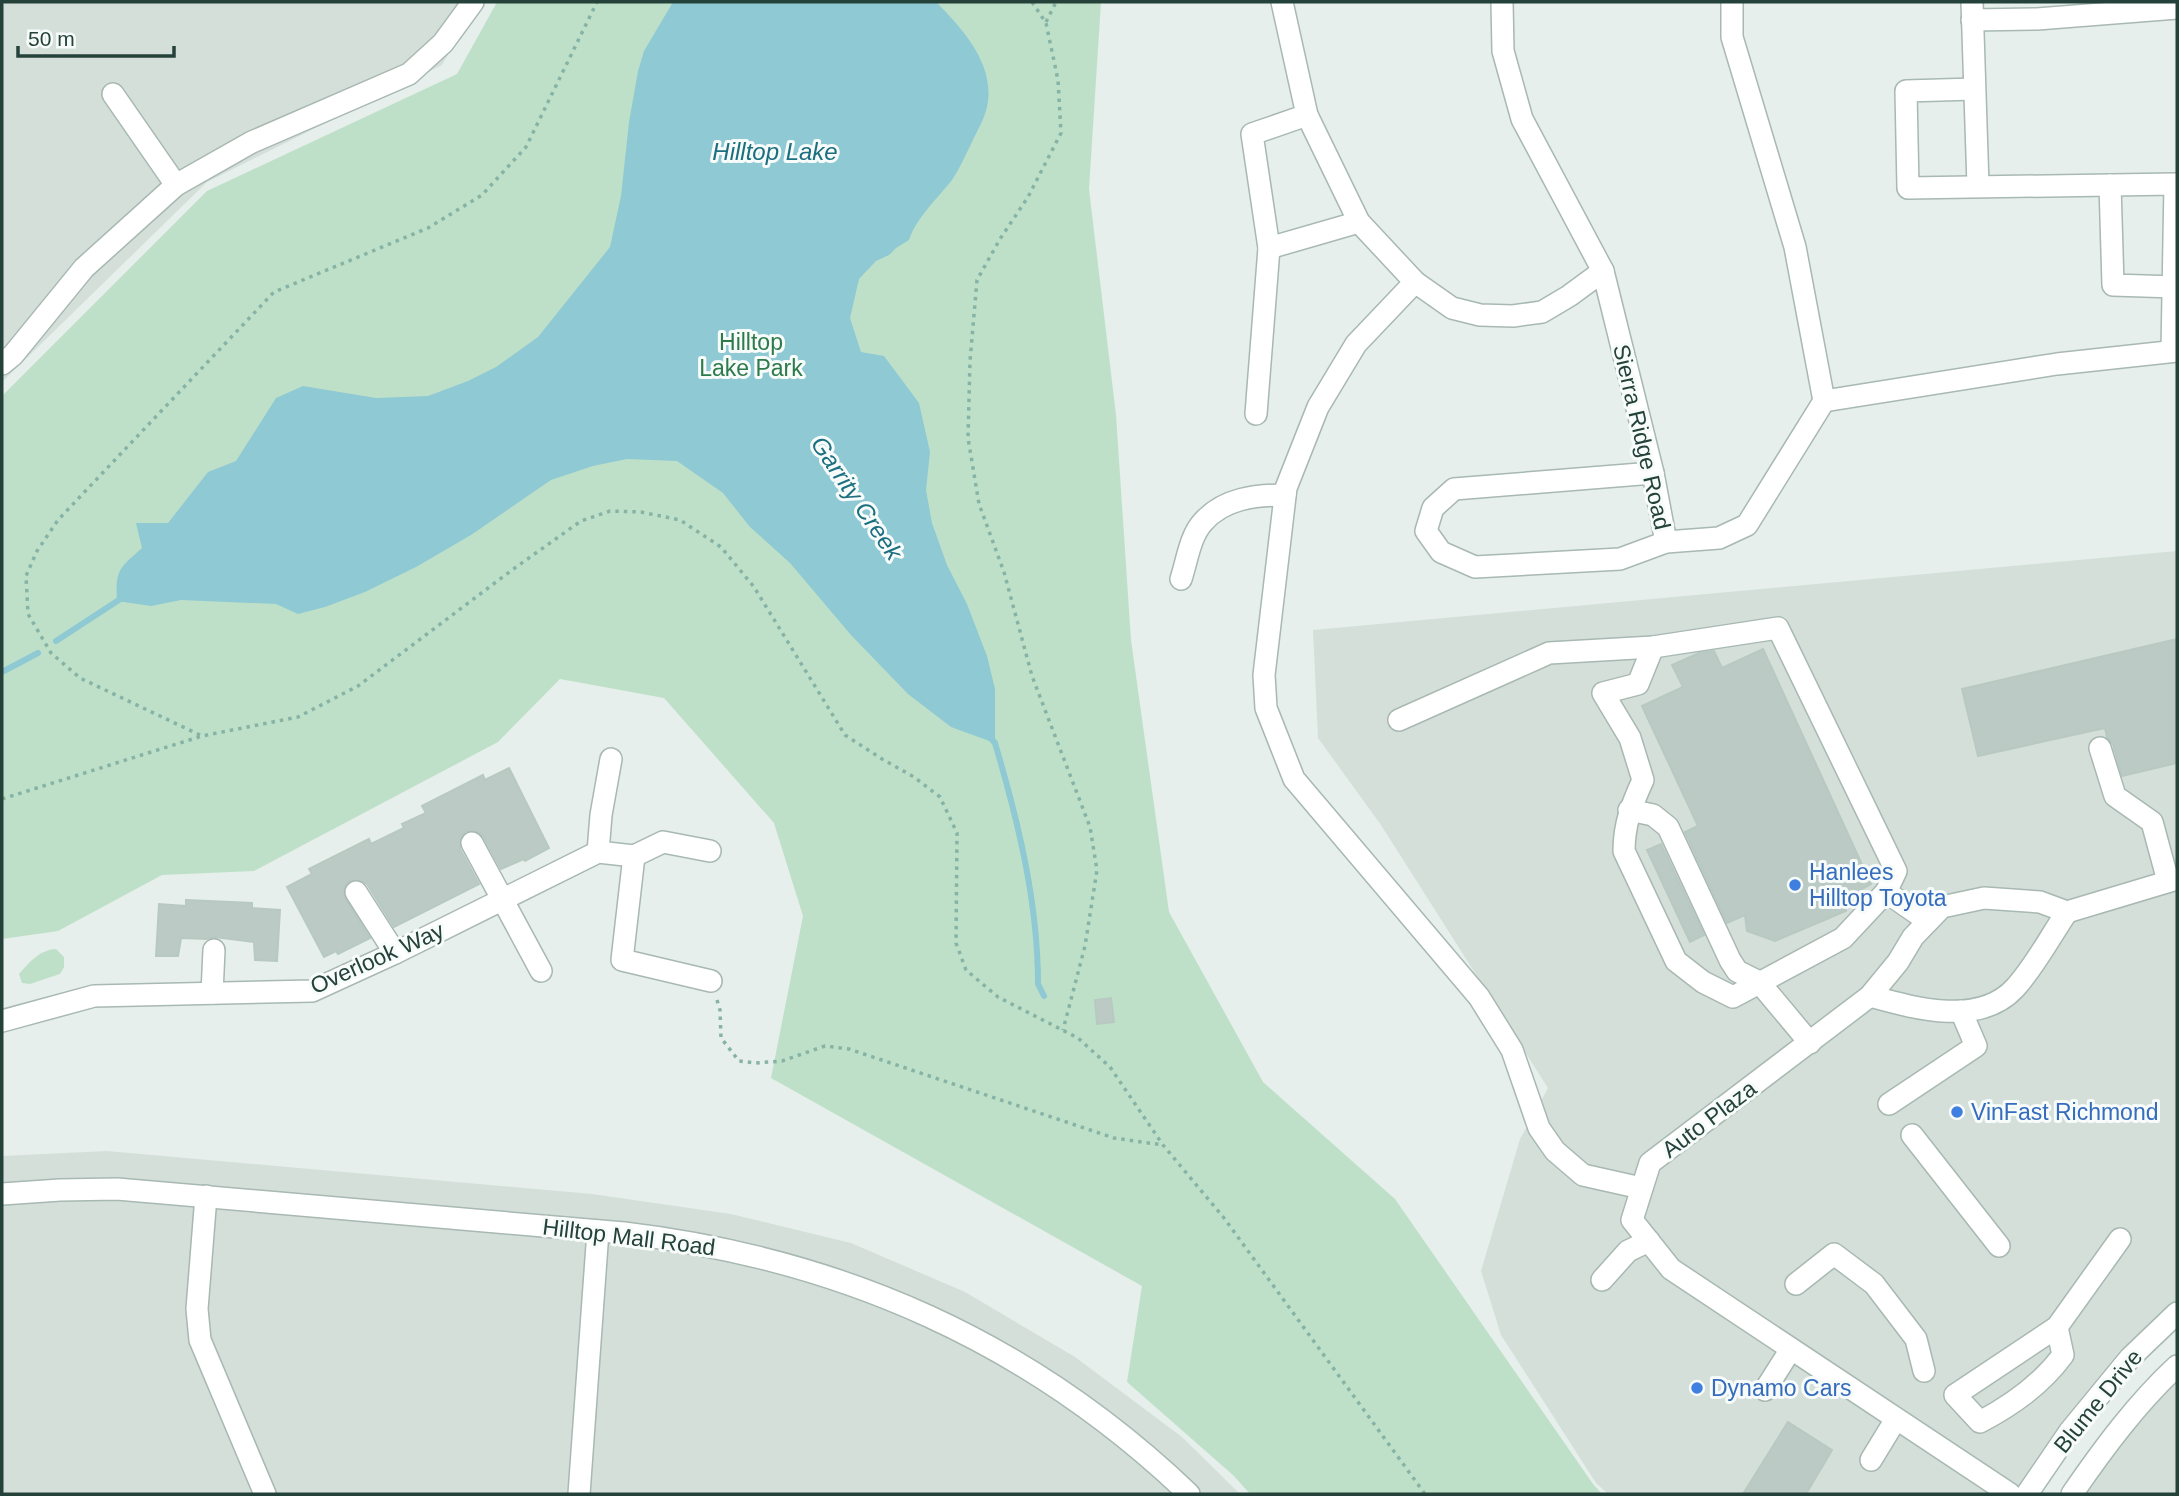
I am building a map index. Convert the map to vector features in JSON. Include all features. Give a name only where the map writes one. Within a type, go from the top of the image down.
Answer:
[{"type":"street","points":[[2,364],[13,355],[84,268],[176,185],[252,142],[410,74],[443,43],[473,2]]},
{"type":"street","points":[[1282,2],[1307,116],[1359,222],[1415,282],[1452,307],[1480,315],[1513,316],[1542,312],[1603,271]]},
{"type":"street","name":"Sierra Ridge Road","points":[[1502,2],[1503,51],[1522,119],[1603,271],[1653,473],[1667,542],[1719,538],[1747,525],[1824,401]]},
{"type":"street","points":[[1732,2],[1732,37],[1795,247],[1824,401],[2057,364],[2175,350],[2175,184],[1908,188],[1906,91],[1974,89]]},
{"type":"street","points":[[1978,186],[1972,11],[2177,8]]},
{"type":"street","points":[[113,94],[176,185]]},
{"type":"street","points":[[1256,414],[1269,248],[1252,134],[1307,116]]},
{"type":"street","points":[[2110,185],[2113,285],[2175,287]]},
{"type":"street","points":[[1269,248],[1359,222]]},
{"type":"street","points":[[1415,282],[1356,344],[1318,407],[1285,495],[1264,675],[1266,708],[1294,779],[1479,997],[1512,1050],[1539,1128],[1555,1151],[1583,1175],[1641,1188]]},
{"type":"street","points":[[1653,473],[1454,489],[1433,508],[1426,531],[1441,552],[1475,567],[1620,559],[1667,542]]},
{"type":"street","points":[[1181,579],[1194,538],[1202,523],[1219,509],[1236,500],[1262,495],[1285,495]]},
{"type":"street","points":[[1399,720],[1549,653],[1653,647],[1778,628],[1896,871],[1885,892],[1843,938],[1733,997],[1703,982],[1676,961],[1624,851],[1629,810],[1643,780],[1630,738],[1603,693],[1638,684],[1653,647]]},
{"type":"street","points":[[1870,996],[1920,1010],[1961,1011],[1996,1003],[2014,989],[2067,912],[2173,880],[2152,822],[2115,796],[2101,748]]},
{"type":"street","points":[[611,759],[601,815],[598,852],[634,856],[663,842],[710,851]]},
{"type":"street","points":[[1629,810],[1653,815],[1668,827],[1737,971],[1759,982],[1810,1043]]},
{"type":"street","points":[[472,842],[541,971]]},
{"type":"street","name":"Overlook Way","points":[[2,1021],[94,996],[312,991],[395,953],[598,852]]},
{"type":"street","points":[[634,856],[622,960],[711,981]]},
{"type":"street","points":[[356,892],[395,953]]},
{"type":"street","points":[[1885,892],[1928,921]]},
{"type":"street","name":"Auto Plaza","points":[[2010,1494],[1671,1269],[1632,1220],[1650,1163],[1870,996],[1898,962],[1913,937],[1942,907],[1984,898],[2040,902],[2067,912]]},
{"type":"street","points":[[212,993],[214,950]]},
{"type":"street","points":[[1889,1104],[1976,1046],[1961,1011]]},
{"type":"street","points":[[1912,1135],[1999,1246]]},
{"type":"street","name":"Hilltop Mall Road","points":[[2,1194],[89,1189],[206,1196],[674,1239],[759,1256],[836,1278],[906,1306],[978,1341],[1066,1393],[1127,1440],[1189,1494]]},
{"type":"street","points":[[206,1196],[197,1309],[200,1340],[265,1494]]},
{"type":"street","points":[[579,1494],[598,1231]]},
{"type":"street","points":[[2057,1327],[2063,1354],[2051,1371],[2011,1405],[1980,1422],[1955,1395],[2057,1327],[2120,1239]]},
{"type":"street","points":[[1602,1280],[1628,1251],[1648,1241]]},
{"type":"street","points":[[1796,1284],[1834,1254],[1874,1284],[1916,1339],[1924,1371]]},
{"type":"street","name":"Blume Drive","points":[[2027,1494],[2070,1431],[2130,1358],[2177,1313]]},
{"type":"street","points":[[1765,1390],[1791,1349]]},
{"type":"street","name":"Blume Drive","points":[[2072,1494],[2100,1453],[2177,1366]]},
{"type":"street","points":[[1871,1460],[1896,1419]]},
{"type":"path","points":[[202,736],[127,698],[80,678],[51,653],[28,614],[26,576],[37,551],[58,520],[274,292],[428,228],[482,195],[526,147],[597,2]]},
{"type":"path","points":[[1032,2],[1046,23],[1058,80],[1061,133],[1028,197],[977,280],[970,361],[968,438],[979,504],[1004,572],[1032,676],[1090,827],[1097,870],[1085,946],[1063,1030]]},
{"type":"path","points":[[1046,23],[1056,2]]},
{"type":"path","points":[[2,800],[202,736],[298,717],[358,686],[581,521],[610,511],[641,512],[680,520],[721,547],[754,587],[845,735],[882,760],[914,777],[940,797],[957,833],[956,943],[966,970],[998,997],[1078,1038],[1110,1067],[1163,1145],[1224,1217],[1425,1494]]},
{"type":"path","points":[[711,981],[720,1010],[721,1038],[740,1061],[782,1061],[825,1046],[849,1049],[1114,1138],[1163,1145]]},
{"type":"shaded area","points":[[2,2],[479,2],[442,65],[207,182],[2,382]]},
{"type":"shaded area","points":[[2177,551],[2177,1301],[2013,1494],[1608,1494],[1596,1483],[1501,1335],[1481,1271],[1520,1139],[1548,1088],[1381,825],[1318,738],[1313,630]]},
{"type":"shaded area","points":[[107,1151],[592,1194],[731,1214],[851,1243],[965,1292],[1075,1357],[1182,1437],[1240,1494],[2,1494],[2,1156]]},
{"type":"shaded area","points":[[2177,1377],[2177,1494],[2072,1494]]},
{"type":"green space","name":"Hilltop Lake Park","points":[[497,2],[1101,2],[1089,189],[1116,415],[1131,640],[1169,912],[1263,1082],[1395,1199],[1602,1494],[1250,1494],[1234,1476],[1127,1382],[1142,1286],[771,1078],[803,916],[774,823],[664,698],[560,679],[498,742],[254,871],[162,875],[58,931],[2,939],[2,396],[207,191],[457,74]]},
{"type":"green space","points":[[56,949],[64,957],[64,967],[60,974],[30,984],[22,983],[19,974],[31,961],[40,954]]},
{"type":"water","name":"Hilltop Lake","points":[[673,2],[936,2],[957,24],[982,62],[987,77],[987,107],[960,166],[952,180],[922,216],[909,240],[876,261],[859,279],[850,318],[861,352],[884,356],[919,403],[930,452],[926,490],[932,523],[947,565],[967,604],[987,656],[995,689],[995,743],[951,727],[908,694],[851,635],[790,563],[750,527],[723,493],[677,461],[627,459],[593,466],[551,480],[471,535],[416,567],[365,592],[298,614],[276,604],[181,600],[151,606],[117,601],[120,570],[142,548],[136,523],[168,523],[208,472],[236,461],[276,398],[303,386],[376,398],[428,396],[496,367],[538,337],[610,247],[621,196],[638,71],[644,51]]},
{"type":"building","points":[[2177,639],[2177,763],[2122,776],[2113,744],[2107,737],[2105,728],[1978,756],[1962,689]]},
{"type":"building","points":[[1763,649],[1871,884],[1842,900],[1846,911],[1775,941],[1747,931],[1745,915],[1727,923],[1685,832],[1698,826],[1642,706],[1683,687],[1672,665],[1699,653],[1714,651],[1722,668]]},
{"type":"building","points":[[509,768],[549,848],[525,861],[524,859],[501,869],[483,836],[478,832],[466,831],[461,837],[460,849],[479,884],[394,927],[367,884],[361,880],[350,881],[344,887],[345,898],[370,938],[338,954],[336,951],[324,957],[287,887],[312,874],[309,869],[369,839],[371,844],[404,828],[402,824],[426,813],[422,806],[483,775],[485,780]]},
{"type":"building","points":[[1661,844],[1704,935],[1690,942],[1647,850]]},
{"type":"building","points":[[186,900],[252,903],[252,908],[280,910],[277,961],[255,960],[254,942],[215,937],[181,938],[178,956],[156,956],[159,904],[186,906]]},
{"type":"building","points":[[1111,998],[1114,1022],[1097,1024],[1095,1000]]},
{"type":"building","points":[[1788,1422],[1832,1450],[1806,1494],[1743,1494]]},
{"type":"waterway","points":[[56,641],[122,598]]},
{"type":"waterway","points":[[2,672],[38,653]]},
{"type":"waterway","name":"Garrity Creek","points":[[990,737],[995,743],[1019,832],[1035,923],[1038,984],[1044,996]]},
{"type":"place","name":"Hanlees Hilltop Toyota","points":[[1795,885]]},
{"type":"place","name":"VinFast Richmond","points":[[1957,1112]]},
{"type":"place","name":"Dynamo Cars","points":[[1697,1388]]}]
